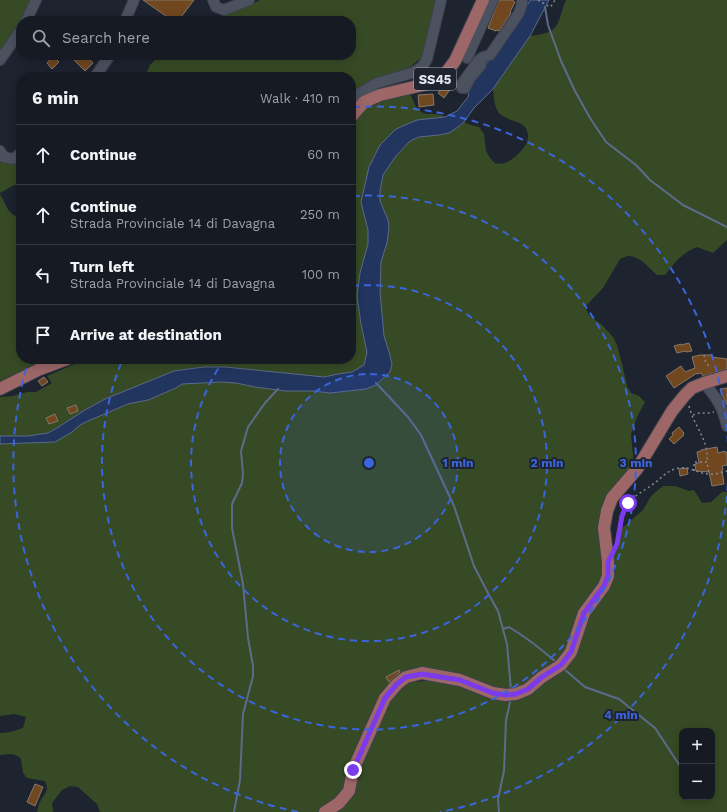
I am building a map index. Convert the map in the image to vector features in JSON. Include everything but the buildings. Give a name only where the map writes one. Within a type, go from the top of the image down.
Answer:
[{"type":"main road","name":"SS45","points":[[356,112],[364,102],[374,97],[427,84],[445,74],[455,61],[484,0]]},
{"type":"main road","points":[[0,390],[40,369],[54,364]]},
{"type":"main road","points":[[325,812],[339,803],[349,791],[353,770],[385,698],[397,684],[406,677],[422,674],[452,678],[493,693],[506,695],[516,694],[528,689],[542,677],[558,667],[571,652],[584,613],[604,586],[608,576],[604,528],[607,511],[612,498],[637,468],[672,411],[685,395],[692,388],[727,376]]},
{"type":"street","points":[[28,16],[36,0]]},
{"type":"street","points":[[127,16],[134,0]]},
{"type":"street","points":[[213,0],[216,7],[224,10],[249,0]]},
{"type":"street","points":[[356,96],[377,83],[412,73],[422,67],[427,59],[441,0]]},
{"type":"street","points":[[467,58],[493,0]]},
{"type":"street","points":[[481,65],[470,78],[465,88],[462,88],[461,85],[479,60],[490,55],[519,13],[522,0]]},
{"type":"street","points":[[0,60],[16,37]]},
{"type":"street","points":[[98,72],[107,60]]},
{"type":"street","points":[[0,151],[4,157],[13,159],[16,157]]},
{"type":"street","points":[[704,383],[718,401],[723,411],[727,426]]},
{"type":"path","points":[[538,0],[550,7],[555,0]]},
{"type":"path","points":[[704,355],[706,363],[711,368]]},
{"type":"path","points":[[692,415],[714,412],[716,408],[715,404],[718,401]]},
{"type":"path","points":[[689,402],[692,415],[707,448],[709,474]]},
{"type":"path","points":[[694,471],[694,462],[708,462]]},
{"type":"path","points":[[608,562],[617,544],[622,516],[626,506],[663,475],[678,468],[685,467],[694,471],[709,474],[727,471]]},
{"type":"green space","points":[[0,0],[31,0],[24,16],[16,16],[16,32],[0,53]]},
{"type":"green space","points":[[260,0],[437,0],[421,58],[406,70],[356,93],[356,72],[147,72],[150,65],[155,60],[356,60],[356,16],[221,16],[247,7]]},
{"type":"green space","points":[[566,0],[727,0],[727,240],[713,253],[697,247],[692,249],[679,258],[665,275],[657,275],[637,258],[628,256],[620,259],[603,288],[585,307],[589,315],[602,325],[613,337],[617,345],[627,386],[631,393],[639,396],[645,402],[637,417],[631,434],[634,466],[609,496],[604,575],[567,650],[558,662],[525,685],[515,690],[506,690],[404,673],[344,789],[336,800],[317,812],[100,812],[97,804],[78,787],[70,786],[62,790],[52,803],[53,812],[37,812],[39,803],[47,790],[45,781],[27,778],[23,773],[21,759],[16,755],[0,755],[0,733],[11,732],[23,728],[26,717],[14,714],[0,716],[0,444],[55,442],[88,421],[128,404],[148,400],[182,384],[222,382],[285,391],[314,391],[330,393],[366,389],[390,355],[384,336],[380,292],[381,262],[387,243],[388,220],[380,201],[383,175],[396,156],[410,141],[419,137],[439,135],[458,127],[464,122],[479,127],[484,134],[486,151],[496,164],[505,163],[517,155],[527,142],[527,131],[521,124],[503,116],[497,111],[493,89],[530,36],[540,35],[553,30],[559,21]]},
{"type":"green space","points":[[410,94],[422,113],[439,114],[445,117],[417,120],[361,202],[368,230],[368,244],[360,273],[357,296],[367,352],[364,365],[352,372],[324,377],[225,367],[204,367],[174,371],[105,399],[48,433],[28,436],[0,436],[0,397],[13,396],[27,392],[36,392],[52,383],[47,376],[75,364],[356,364],[356,122],[360,113],[376,101]]},
{"type":"green space","points":[[0,161],[16,162],[16,185],[0,193]]},
{"type":"green space","points":[[0,194],[10,212],[16,216],[16,364],[39,364],[0,382]]},
{"type":"green space","points":[[663,486],[675,486],[689,491],[694,490],[702,503],[711,502],[722,492],[727,492],[727,812],[332,812],[358,766],[379,720],[396,691],[411,682],[444,681],[503,699],[562,669],[619,544],[622,528],[643,510],[651,496]]},
{"type":"water","points":[[530,0],[549,0],[530,36],[493,89],[474,108],[464,122],[449,133],[419,137],[410,141],[396,156],[383,175],[380,201],[388,220],[389,227],[387,243],[381,262],[380,292],[384,336],[392,365],[390,372],[376,385],[366,389],[330,393],[314,391],[285,391],[222,382],[182,384],[148,400],[128,404],[88,421],[55,442],[0,444],[0,436],[28,436],[48,433],[105,399],[174,371],[204,367],[225,367],[324,377],[352,372],[364,365],[367,352],[357,296],[360,273],[368,244],[368,230],[361,202],[369,167],[380,145],[396,129],[417,120],[445,117],[457,111],[468,97],[470,86],[524,11]]},
{"type":"waterway","points":[[545,7],[548,25],[561,61],[575,91],[590,118],[606,142],[636,165],[650,180],[683,205],[727,227]]},
{"type":"waterway","points":[[376,383],[408,417],[421,435],[454,506],[474,566],[498,611],[507,644],[511,690]]},
{"type":"waterway","points":[[234,812],[240,780],[243,714],[253,676],[253,666],[248,638],[243,584],[232,528],[232,504],[242,483],[243,474],[241,451],[248,427],[265,403],[278,389]]},
{"type":"waterway","points":[[503,629],[509,627],[533,643],[556,662]]},
{"type":"waterway","points":[[564,669],[585,687],[619,699],[655,728],[679,764]]},
{"type":"waterway","points":[[499,812],[498,799],[504,771],[506,720],[511,698]]},
{"type":"route","points":[[353,770],[385,698],[397,684],[406,677],[422,674],[460,680],[493,693],[506,695],[516,694],[528,689],[542,677],[561,665],[571,652],[584,613],[604,586],[608,576],[608,562],[617,544],[622,516],[628,503]]}]
